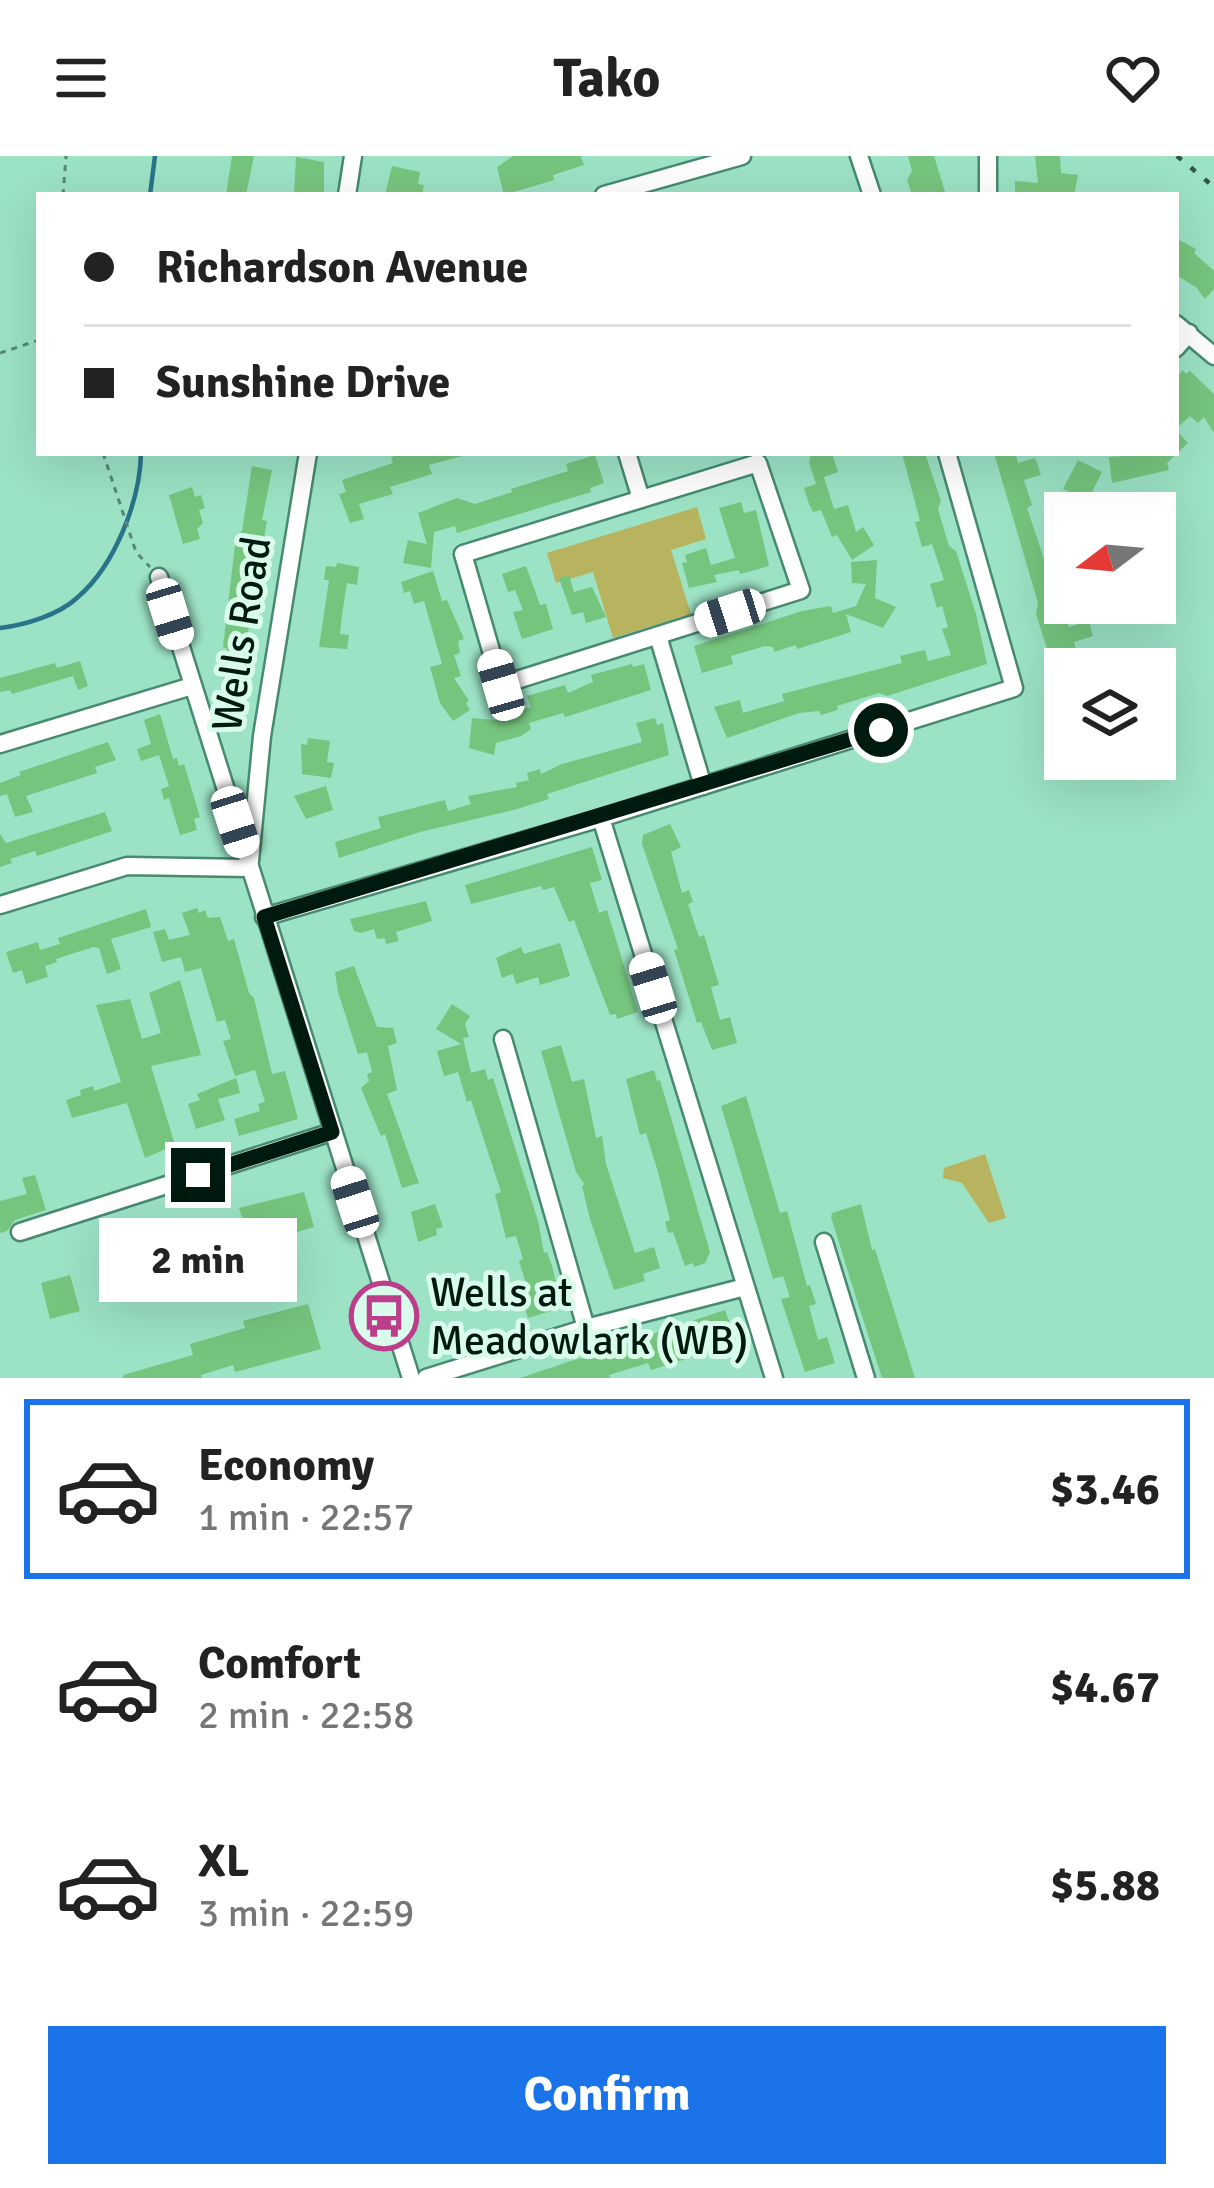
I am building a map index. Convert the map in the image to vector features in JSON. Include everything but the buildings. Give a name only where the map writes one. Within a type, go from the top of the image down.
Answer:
[{"type":"street","points":[[347,192],[353,156]]},
{"type":"street","points":[[615,192],[742,156]]},
{"type":"street","points":[[860,156],[871,192]]},
{"type":"street","points":[[988,156],[988,192]]},
{"type":"street","points":[[1182,329],[1214,356]]},
{"type":"street","name":"Wells Road","points":[[308,456],[262,736],[249,868],[411,1378]]},
{"type":"street","points":[[628,456],[641,499]]},
{"type":"street","points":[[264,917],[601,818],[1014,688],[948,456]]},
{"type":"street","points":[[758,463],[801,590],[658,636],[501,685],[463,554],[758,463]]},
{"type":"street","points":[[0,904],[127,866],[249,868],[159,578]]},
{"type":"street","points":[[658,636],[703,786]]},
{"type":"street","points":[[0,744],[192,686]]},
{"type":"street","points":[[601,818],[774,1378]]},
{"type":"street","points":[[502,1040],[586,1328]]},
{"type":"street","points":[[20,1232],[332,1132]]},
{"type":"street","points":[[824,1242],[866,1378]]},
{"type":"street","points":[[426,1378],[586,1328],[745,1287]]},
{"type":"path","points":[[63,192],[66,156]]},
{"type":"path","points":[[0,353],[36,341]]},
{"type":"path","points":[[104,456],[136,552],[159,578]]},
{"type":"shaded area","points":[[697,507],[706,539],[671,550],[691,614],[613,638],[593,572],[556,583],[547,553]]},
{"type":"shaded area","points":[[985,1154],[1006,1218],[989,1223],[962,1183],[943,1178],[944,1168]]},
{"type":"waterway","points":[[150,192],[155,156]]},
{"type":"waterway","points":[[0,628],[52,614],[91,584],[123,531],[141,456]]},
{"type":"railway","points":[[1177,156],[1214,187]]},
{"type":"place","name":"Wells at Meadowlark (WB)","points":[[384,1316]]},
{"type":"route","points":[[198,1175],[332,1132],[264,917],[881,730]]}]
